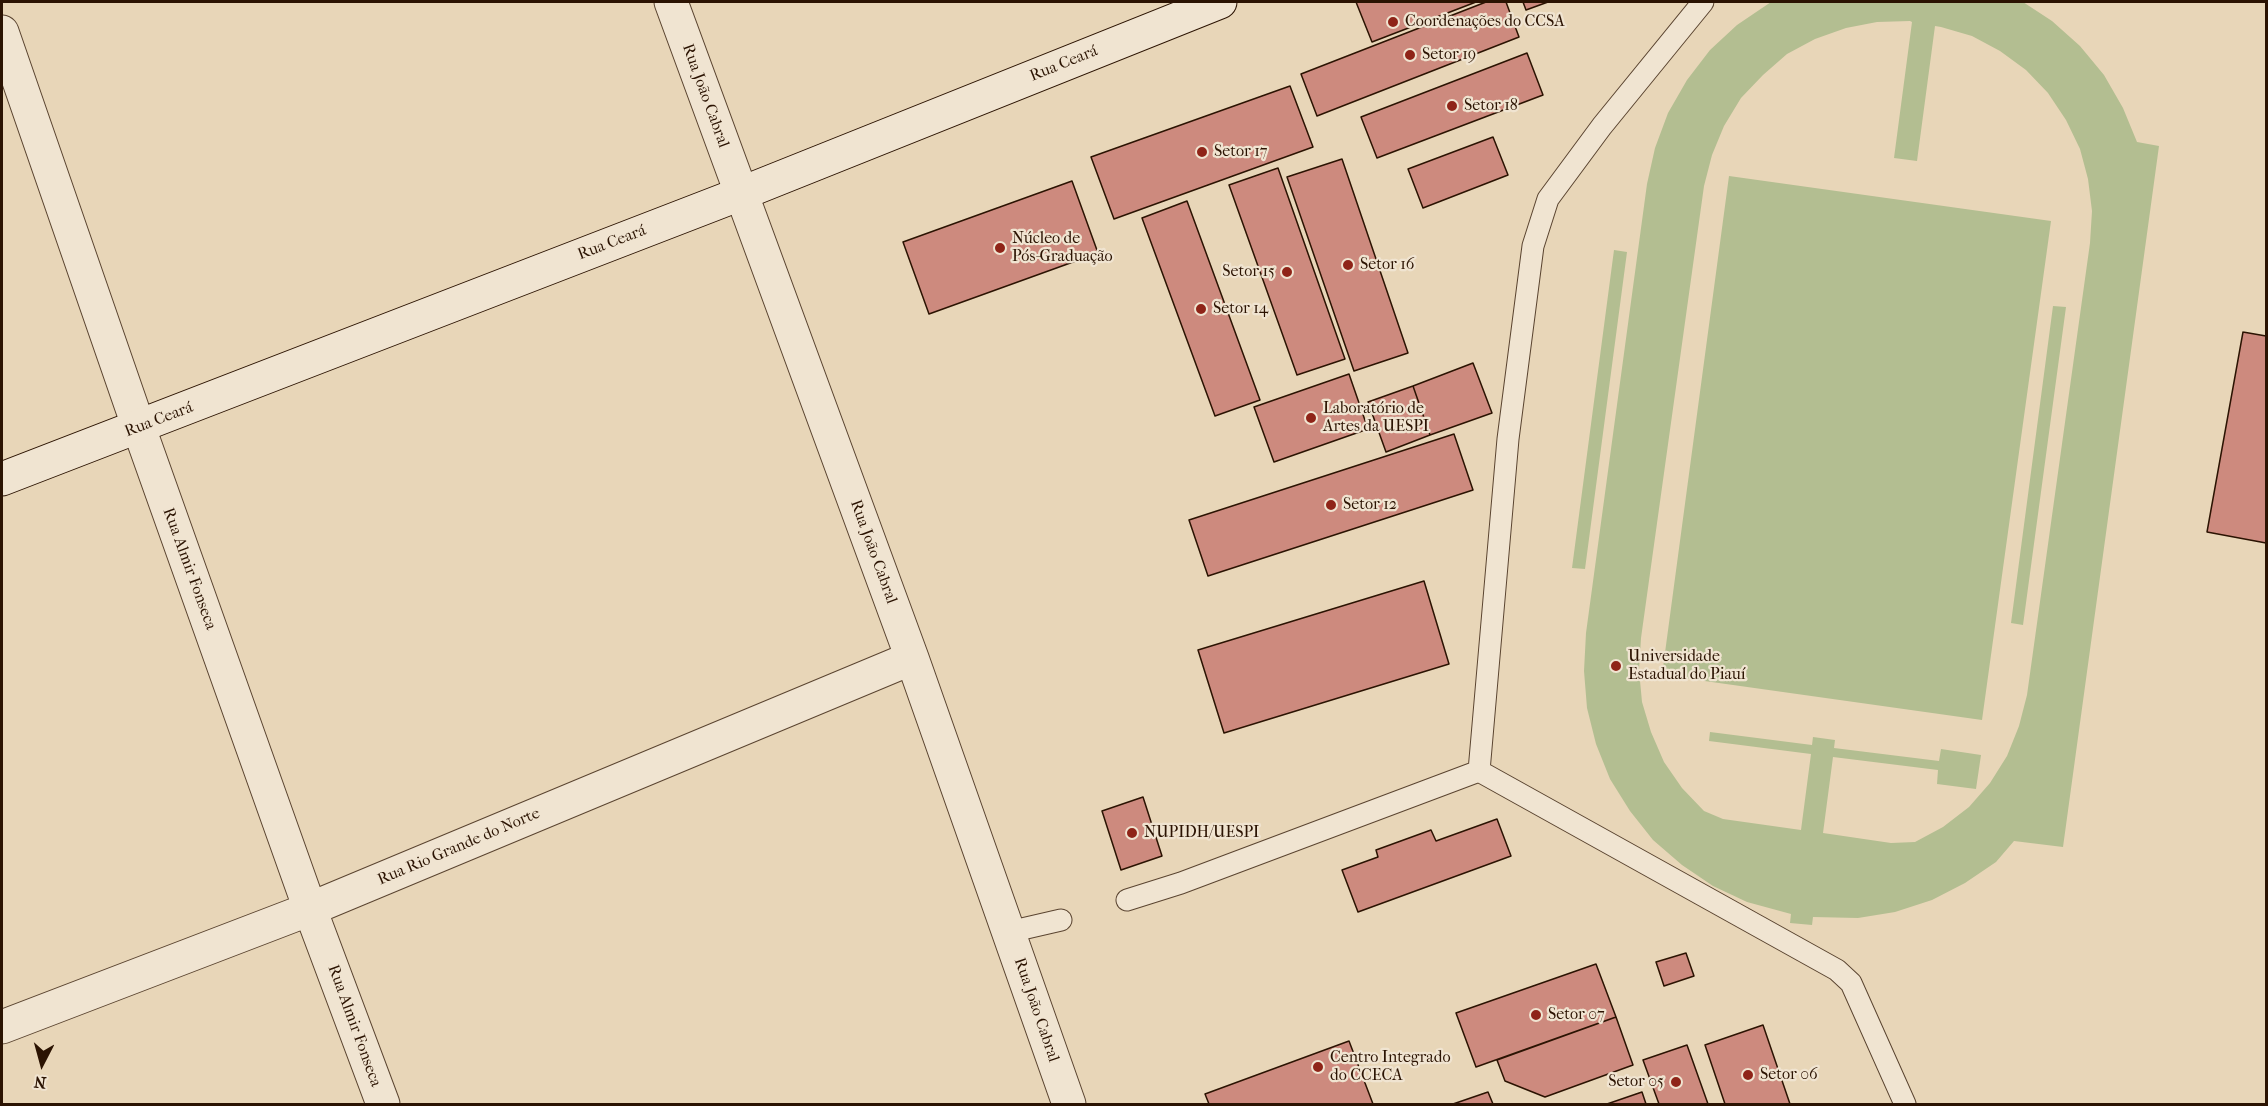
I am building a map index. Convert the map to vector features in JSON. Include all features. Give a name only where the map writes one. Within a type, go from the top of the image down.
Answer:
[{"type":"street","name":"Rua João Cabral","points":[[671,2],[912,658],[1069,1104]]},
{"type":"street","name":"Rua Ceará","points":[[2,479],[740,194],[1211,3]]},
{"type":"street","name":"Rua Almir Fonseca","points":[[2,32],[139,428],[310,909],[383,1104]]},
{"type":"street","name":"Rua Rio Grande do Norte","points":[[2,1027],[310,909],[912,658]]},
{"type":"lane","points":[[1479,771],[1508,439],[1533,246],[1548,200],[1602,126],[1703,2]]},
{"type":"lane","points":[[1127,900],[1192,879],[1479,771],[1837,970],[1851,982],[1905,1104]]},
{"type":"lane","points":[[1009,932],[1061,920]]},
{"type":"green space","points":[[1771,2],[2023,2],[2052,21],[2080,46],[2104,75],[2123,108],[2137,142],[2159,146],[2063,847],[2014,841],[1996,862],[1965,883],[1932,900],[1895,912],[1858,918],[1813,917],[1812,925],[1790,923],[1791,914],[1747,902],[1713,886],[1682,865],[1653,840],[1630,811],[1610,779],[1596,744],[1587,708],[1584,671],[1586,633],[1647,184],[1655,148],[1668,113],[1687,80],[1710,50],[1737,25]],"holes":[[[1877,22],[1912,22],[1894,158],[1917,161],[1935,26],[1941,27],[1972,36],[2000,51],[2026,70],[2048,93],[2066,120],[2080,149],[2088,179],[2092,211],[2090,243],[2027,695],[2019,726],[2007,756],[1990,783],[1969,807],[1943,827],[1915,842],[1891,843],[1823,833],[1833,757],[1938,770],[1937,784],[1976,789],[1981,755],[1941,749],[1939,761],[1834,748],[1835,740],[1813,737],[1812,745],[1710,732],[1709,741],[1811,754],[1801,830],[1723,819],[1704,811],[1682,788],[1664,762],[1651,732],[1642,702],[1639,670],[1641,638],[1704,186],[1712,155],[1724,126],[1741,98],[1787,54],[1815,39],[1846,28]]]},
{"type":"green space","points":[[1729,176],[2051,221],[1982,720],[1662,675]]},
{"type":"green space","points":[[1614,250],[1627,252],[1585,569],[1572,568]]},
{"type":"green space","points":[[2053,306],[2066,307],[2023,625],[2011,623]]},
{"type":"building","name":"Coordenações do CCSA","points":[[1356,2],[1476,2],[1372,42]]},
{"type":"building","name":"Setor 19","points":[[1486,2],[1506,2],[1519,37],[1317,116],[1301,74]]},
{"type":"building","points":[[1523,2],[1548,2],[1526,10]]},
{"type":"building","name":"Setor 18","points":[[1527,53],[1543,95],[1377,158],[1361,117]]},
{"type":"building","name":"Setor 17","points":[[1290,86],[1313,147],[1114,219],[1091,157]]},
{"type":"building","points":[[1493,137],[1508,175],[1423,208],[1408,169]]},
{"type":"building","name":"Setor 16","points":[[1342,159],[1408,353],[1354,371],[1287,177]]},
{"type":"building","name":"Setor 15","points":[[1278,168],[1345,359],[1297,375],[1229,185]]},
{"type":"building","name":"Núcleo de Pós-Graduação","points":[[1072,181],[1098,253],[929,314],[903,242]]},
{"type":"building","name":"Setor 14","points":[[1187,201],[1260,400],[1215,416],[1142,218]]},
{"type":"building","points":[[2243,332],[2266,336],[2266,543],[2207,532]]},
{"type":"building","points":[[1473,363],[1492,413],[1430,435],[1413,386]]},
{"type":"building","name":"Laboratório de Artes da UESPI","points":[[1349,374],[1368,429],[1274,462],[1254,407]]},
{"type":"building","points":[[1413,386],[1430,435],[1386,452],[1368,402]]},
{"type":"building","name":"Setor 12","points":[[1454,434],[1473,490],[1208,576],[1189,520]]},
{"type":"building","points":[[1424,581],[1449,664],[1224,733],[1198,650]]},
{"type":"building","name":"NUPIDH/UESPI","points":[[1143,797],[1162,856],[1121,870],[1102,811]]},
{"type":"building","points":[[1497,819],[1511,856],[1358,912],[1342,870],[1378,857],[1376,850],[1431,830],[1436,841]]},
{"type":"building","points":[[1686,953],[1694,976],[1664,986],[1656,962]]},
{"type":"building","name":"Setor 07","points":[[1596,964],[1616,1017],[1476,1067],[1456,1013]]},
{"type":"building","points":[[1616,1017],[1633,1065],[1545,1097],[1505,1081],[1497,1060]]},
{"type":"building","name":"Setor 06","points":[[1763,1025],[1790,1104],[1725,1104],[1705,1045]]},
{"type":"building","name":"Centro Integrado do CCECA","points":[[1349,1041],[1373,1104],[1209,1104],[1205,1094]]},
{"type":"building","name":"Setor 05","points":[[1687,1045],[1708,1104],[1659,1104],[1643,1060]]},
{"type":"building","points":[[1488,1092],[1493,1104],[1453,1104]]},
{"type":"building","points":[[1642,1092],[1646,1104],[1607,1104]]},
{"type":"place","name":"Coordenações do CCSA","points":[[1393,22]]},
{"type":"place","name":"Setor 19","points":[[1410,55]]},
{"type":"place","name":"Setor 18","points":[[1452,106]]},
{"type":"place","name":"Setor 17","points":[[1202,152]]},
{"type":"place","name":"Núcleo de Pós-Graduação","points":[[1000,248]]},
{"type":"place","name":"Setor 16","points":[[1348,265]]},
{"type":"place","name":"Setor 15","points":[[1287,272]]},
{"type":"place","name":"Setor 14","points":[[1201,309]]},
{"type":"place","name":"Laboratório de Artes da UESPI","points":[[1311,418]]},
{"type":"place","name":"Setor 12","points":[[1331,505]]},
{"type":"place","name":"Universidade Estadual do Piauí","points":[[1616,666]]},
{"type":"place","name":"NUPIDH/UESPI","points":[[1132,833]]},
{"type":"place","name":"Setor 07","points":[[1536,1015]]},
{"type":"place","name":"Centro Integrado do CCECA","points":[[1318,1067]]},
{"type":"place","name":"Setor 06","points":[[1748,1075]]},
{"type":"place","name":"Setor 05","points":[[1676,1082]]}]
